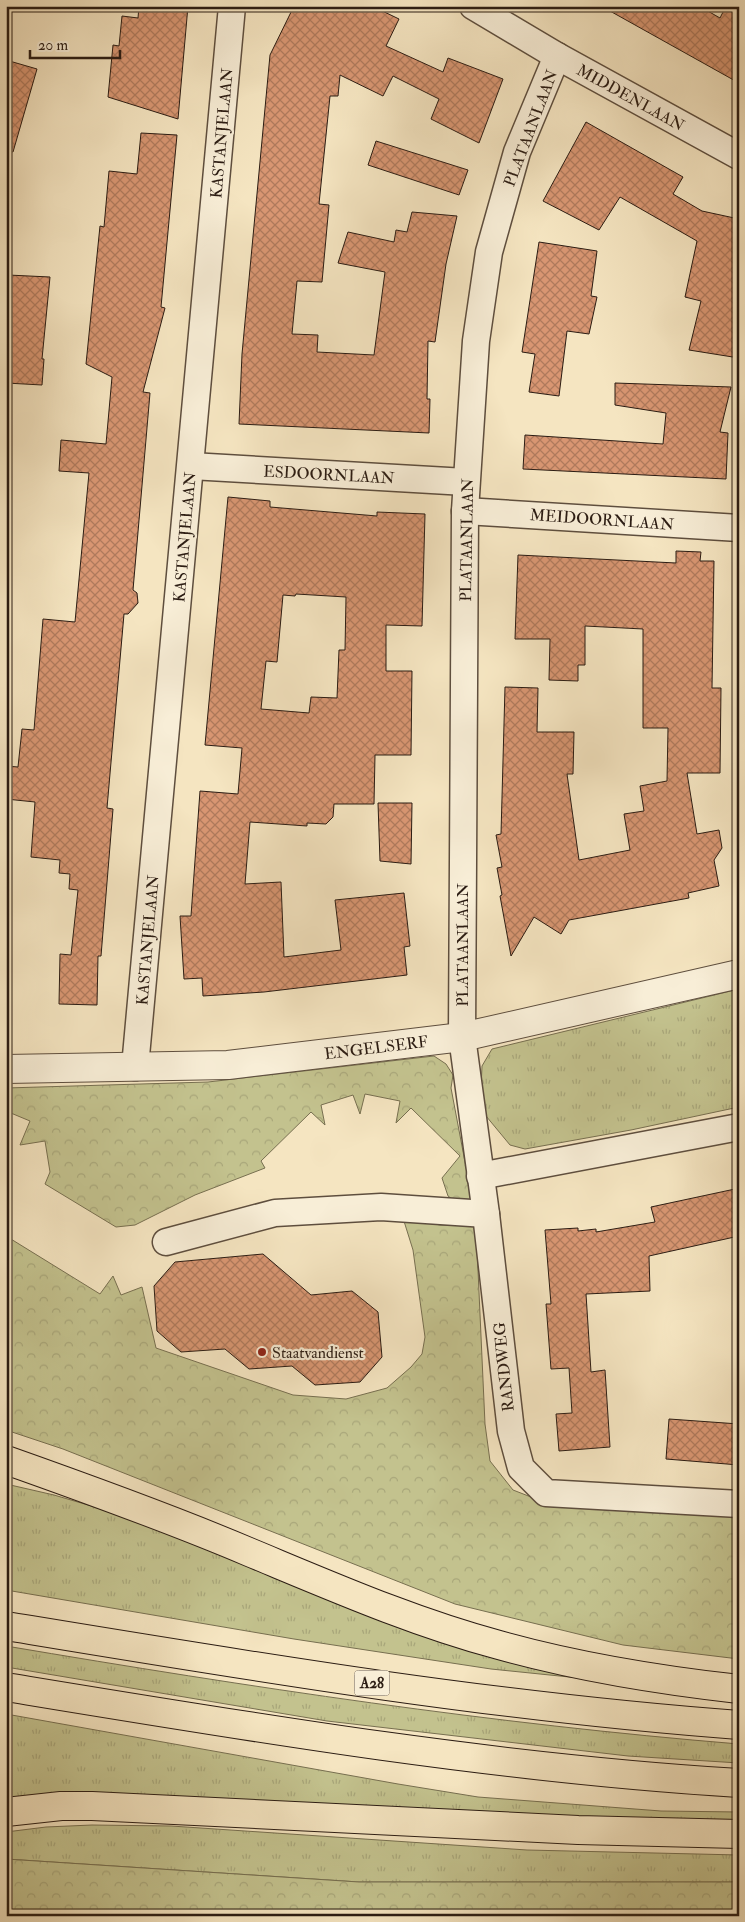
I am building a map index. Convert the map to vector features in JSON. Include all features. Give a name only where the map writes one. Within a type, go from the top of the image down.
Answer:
[{"type":"highway","points":[[6,1460],[154,1513],[318,1582],[410,1617],[498,1645],[583,1666],[676,1682],[739,1689]]},
{"type":"highway","name":"A28","points":[[6,1626],[422,1690],[601,1713],[739,1725]]},
{"type":"highway","points":[[6,1687],[212,1721],[430,1751],[601,1772],[739,1784]]},
{"type":"highway","points":[[6,1812],[61,1806],[92,1806],[578,1830],[739,1834]]},
{"type":"street","name":"KASTANJELAAN","points":[[135,1067],[232,6]]},
{"type":"street","name":"MIDDENLAAN","points":[[473,6],[557,56],[739,156]]},
{"type":"street","name":"PLATAANLAAN","points":[[462,1037],[465,510],[476,341],[489,252],[517,152],[557,56]]},
{"type":"street","name":"ESDOORNLAAN","points":[[191,466],[466,482]]},
{"type":"street","name":"MEIDOORNLAAN","points":[[465,510],[739,528]]},
{"type":"street","name":"ENGELSERF","points":[[6,1069],[228,1065],[462,1037],[739,974]]},
{"type":"street","name":"RANDWEG","points":[[462,1037],[486,1214],[511,1431],[521,1468],[546,1493],[739,1504]]},
{"type":"street","points":[[480,1176],[739,1126]]},
{"type":"street","points":[[166,1242],[275,1213],[381,1207],[486,1214]]},
{"type":"green space","points":[[739,989],[739,1107],[631,1130],[525,1149],[510,1145],[486,1116],[481,1090],[482,1066],[492,1049]]},
{"type":"green space","points":[[434,1056],[446,1064],[453,1075],[451,1088],[472,1199],[459,1204],[448,1196],[442,1178],[460,1156],[411,1108],[396,1123],[400,1101],[365,1094],[360,1114],[353,1095],[321,1105],[325,1125],[311,1112],[261,1161],[265,1168],[195,1195],[135,1225],[116,1227],[45,1184],[50,1172],[45,1141],[20,1145],[30,1121],[6,1111],[6,1088],[208,1082]]},
{"type":"green space","points":[[403,1218],[440,1225],[476,1226],[485,1424],[490,1461],[513,1490],[531,1497],[739,1517],[739,1659],[623,1645],[455,1604],[63,1449],[6,1430],[6,1236],[100,1294],[113,1276],[121,1295],[142,1287],[156,1348],[293,1395],[346,1399],[387,1388],[411,1367],[422,1354],[425,1337],[413,1250]]},
{"type":"green space","points":[[6,1484],[54,1495],[139,1520],[618,1682],[491,1669],[294,1639],[6,1590]]},
{"type":"green space","points":[[6,1646],[188,1676],[371,1703],[555,1726],[739,1744],[739,1763],[628,1756],[327,1721],[6,1667]]},
{"type":"green space","points":[[6,1714],[478,1797],[661,1811],[739,1812],[739,1825],[6,1798]]},
{"type":"green space","points":[[92,1825],[171,1826],[527,1850],[739,1855],[739,1882],[359,1882],[6,1859],[6,1832],[46,1827]]},
{"type":"green space","points":[[6,1859],[359,1882],[739,1882],[739,1916],[6,1916]]},
{"type":"building","points":[[139,6],[188,6],[178,119],[108,97],[113,45],[119,46],[122,16],[138,18]]},
{"type":"building","points":[[294,6],[372,6],[399,19],[386,46],[443,72],[448,58],[503,79],[479,143],[431,119],[439,99],[393,76],[383,96],[340,75],[338,96],[330,96],[319,204],[329,205],[322,282],[297,281],[292,334],[318,335],[317,352],[374,355],[385,272],[338,263],[348,232],[394,242],[396,230],[407,232],[412,212],[457,216],[446,264],[435,342],[428,341],[427,399],[430,399],[429,433],[239,424],[242,354],[270,55]]},
{"type":"building","points":[[601,6],[699,6],[720,18],[726,6],[739,6],[739,83]]},
{"type":"building","points":[[6,60],[37,69],[13,152],[6,151]]},
{"type":"building","points":[[586,122],[683,177],[673,194],[702,211],[739,219],[739,358],[689,350],[701,301],[685,297],[697,241],[620,197],[599,230],[543,201]]},
{"type":"building","points":[[141,133],[177,135],[161,307],[165,308],[143,392],[150,393],[133,590],[137,593],[138,603],[128,614],[124,614],[107,808],[113,809],[101,956],[98,956],[97,1005],[59,1004],[60,954],[71,955],[78,890],[69,889],[70,874],[59,873],[60,860],[31,857],[35,802],[6,799],[6,766],[18,767],[22,729],[34,730],[43,619],[75,622],[89,473],[59,471],[61,440],[106,444],[112,377],[86,364],[100,226],[104,227],[109,171],[137,174]]},
{"type":"building","points":[[376,141],[468,170],[459,195],[368,165]]},
{"type":"building","points":[[539,242],[597,251],[591,296],[597,297],[589,334],[567,331],[559,396],[529,392],[535,354],[522,352]]},
{"type":"building","points":[[8,275],[50,277],[42,359],[44,359],[42,385],[6,383]]},
{"type":"building","points":[[615,383],[731,387],[720,432],[728,433],[726,479],[523,469],[525,435],[663,444],[666,413],[615,405]]},
{"type":"building","points":[[228,497],[270,501],[270,507],[377,516],[377,512],[425,514],[422,626],[386,625],[386,671],[412,671],[411,755],[375,755],[374,804],[334,804],[333,817],[326,824],[307,823],[307,826],[250,822],[245,884],[281,882],[284,957],[341,950],[335,900],[404,893],[410,946],[404,947],[407,975],[264,992],[203,996],[202,978],[184,979],[180,916],[191,916],[200,791],[238,794],[242,748],[205,745]],"holes":[[[283,595],[346,597],[345,650],[339,650],[337,698],[311,697],[309,713],[261,709],[266,661],[277,662]]]},
{"type":"building","points":[[676,551],[701,552],[700,561],[714,561],[712,688],[721,688],[720,773],[687,773],[697,834],[719,830],[722,848],[714,860],[719,886],[688,893],[689,898],[569,920],[561,934],[534,917],[511,956],[500,896],[502,895],[497,868],[502,867],[496,835],[501,834],[505,687],[538,688],[537,732],[574,732],[573,774],[567,774],[579,860],[630,850],[624,814],[644,811],[640,786],[667,781],[668,728],[643,728],[643,629],[585,626],[585,665],[578,665],[578,681],[549,680],[550,639],[515,639],[518,555],[676,563]]},
{"type":"building","points":[[378,803],[412,803],[411,864],[380,861]]},
{"type":"building","points":[[735,1189],[739,1206],[739,1236],[649,1256],[650,1291],[586,1294],[591,1372],[605,1370],[610,1447],[559,1451],[556,1414],[572,1413],[569,1368],[551,1369],[546,1304],[551,1304],[545,1230],[578,1228],[578,1231],[596,1229],[596,1232],[655,1222],[651,1207]]},
{"type":"building","points":[[263,1254],[311,1295],[352,1291],[378,1312],[382,1357],[360,1382],[315,1385],[292,1366],[249,1369],[225,1349],[181,1352],[157,1331],[154,1286],[175,1262]]},
{"type":"building","points":[[669,1419],[739,1424],[739,1465],[666,1459]]},
{"type":"place","name":"Staatvandienst","points":[[262,1352]]}]
